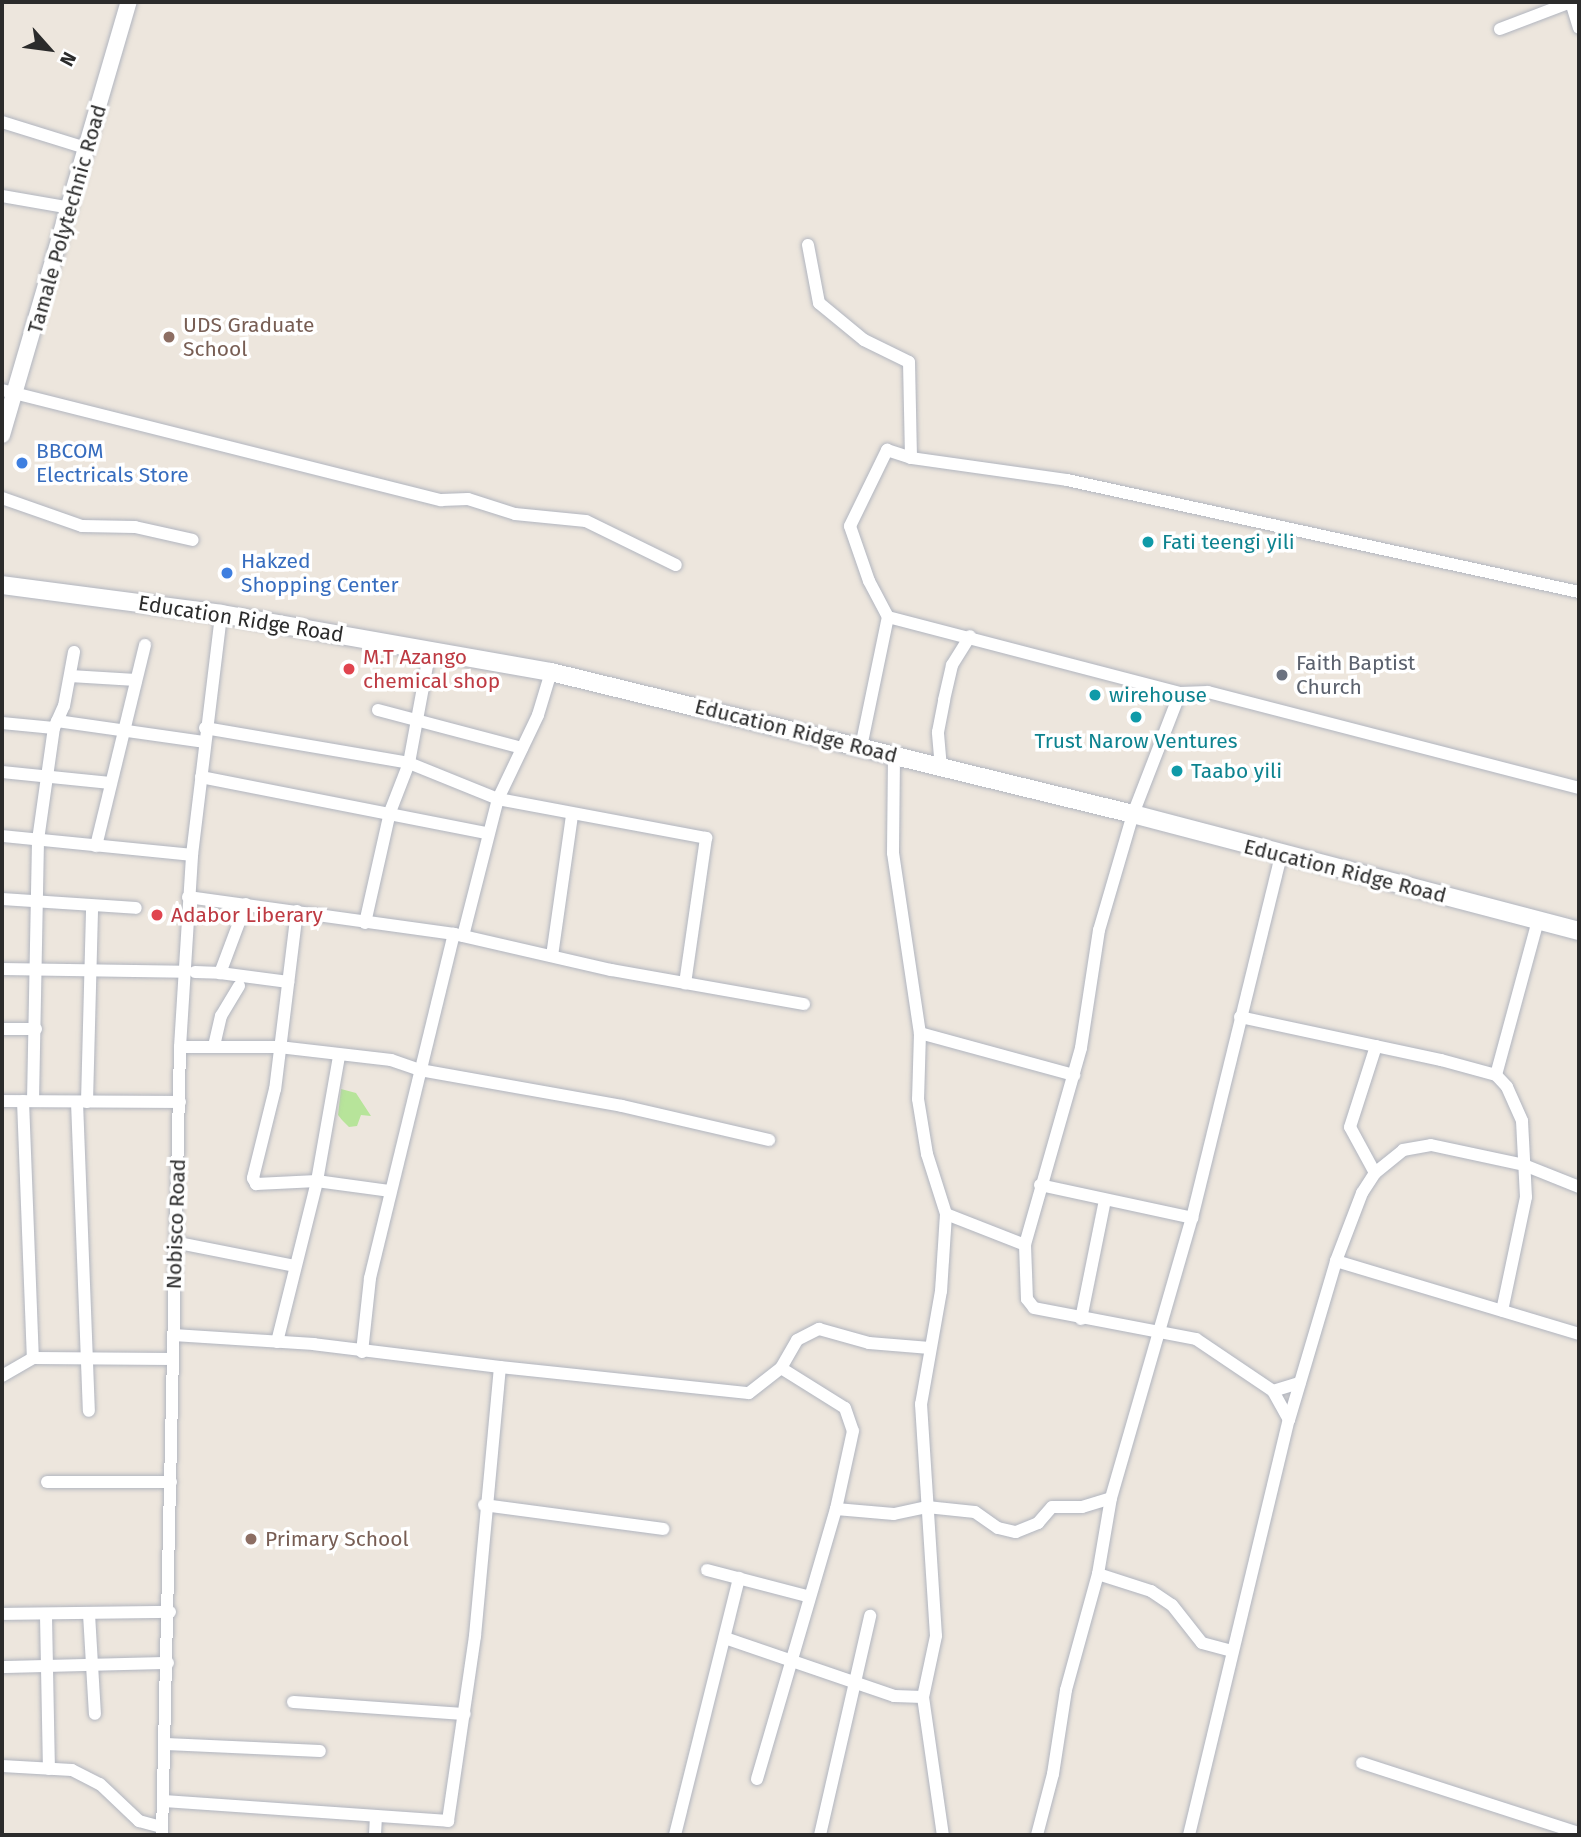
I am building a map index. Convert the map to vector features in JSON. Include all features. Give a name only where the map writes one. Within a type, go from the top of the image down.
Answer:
[{"type":"main road","name":"Education Ridge Road","points":[[2,585],[221,614],[551,673],[1133,814],[1281,856],[1579,931]]},
{"type":"street","name":"Tamale Polytechnic Road","points":[[2,435],[9,391],[71,208],[129,2]]},
{"type":"street","points":[[1500,29],[1571,2],[1579,28]]},
{"type":"street","points":[[2,122],[89,149]]},
{"type":"street","points":[[2,196],[71,208]]},
{"type":"street","points":[[808,244],[819,303],[864,340],[909,362],[911,458]]},
{"type":"street","points":[[9,391],[441,500],[468,499],[515,514],[586,521],[676,565]]},
{"type":"street","points":[[861,747],[888,617],[869,581],[850,526],[887,450],[911,458],[1067,480],[1579,592]]},
{"type":"street","points":[[2,498],[82,526],[135,527],[193,540]]},
{"type":"street","name":"Nobisco Road","points":[[162,1831],[170,1612],[180,1047],[190,972],[188,897],[205,728],[221,614]]},
{"type":"street","points":[[888,617],[970,636],[1180,693],[1208,692],[1579,788]]},
{"type":"street","points":[[941,768],[938,732],[944,700],[953,665],[970,636]]},
{"type":"street","points":[[96,846],[145,645]]},
{"type":"street","points":[[365,923],[390,813],[409,763],[430,650]]},
{"type":"street","points":[[33,1358],[28,1101],[36,1029],[38,840],[55,725],[70,676],[74,652]]},
{"type":"street","points":[[362,1352],[370,1278],[420,1070],[498,799],[538,715],[551,673]]},
{"type":"street","points":[[70,676],[136,680]]},
{"type":"street","points":[[1180,693],[1133,814],[1099,930],[1074,1075],[1040,1185],[1025,1245],[1027,1299],[1034,1308],[1081,1319],[1157,1328],[1196,1339],[1273,1391],[1289,1420]]},
{"type":"street","points":[[378,710],[522,748]]},
{"type":"street","points":[[2,723],[55,725],[204,743]]},
{"type":"street","points":[[205,728],[409,763],[498,799],[706,838],[685,983]]},
{"type":"street","points":[[894,756],[893,853],[920,1033],[918,1099],[927,1154],[946,1214],[942,1291],[921,1404],[936,1636],[923,1696],[943,1835]]},
{"type":"street","points":[[2,772],[110,783]]},
{"type":"street","points":[[201,777],[487,833]]},
{"type":"street","points":[[552,956],[572,815]]},
{"type":"street","points":[[2,836],[192,855]]},
{"type":"street","points":[[1037,1835],[1053,1774],[1066,1690],[1098,1574],[1111,1498],[1157,1328],[1192,1218],[1281,856]]},
{"type":"street","points":[[188,897],[458,935],[685,983],[804,1004]]},
{"type":"street","points":[[2,899],[136,908]]},
{"type":"street","points":[[220,973],[246,904]]},
{"type":"street","points":[[89,1411],[82,1102],[91,972],[92,906]]},
{"type":"street","points":[[297,911],[275,1089],[253,1178],[256,1184],[317,1181],[390,1191]]},
{"type":"street","points":[[1496,1075],[1538,920]]},
{"type":"street","points":[[2,970],[220,973],[288,982]]},
{"type":"street","points":[[214,1046],[221,1016],[239,986]]},
{"type":"street","points":[[1240,1017],[1496,1075],[1519,1111],[1526,1197],[1502,1311]]},
{"type":"street","points":[[2,1029],[36,1029]]},
{"type":"street","points":[[920,1033],[1074,1075]]},
{"type":"street","points":[[1375,1173],[1350,1127],[1376,1046]]},
{"type":"street","points":[[180,1047],[279,1047],[391,1060],[420,1070],[622,1106],[769,1140]]},
{"type":"street","points":[[277,1342],[317,1181],[339,1056]]},
{"type":"street","points":[[2,1101],[180,1102]]},
{"type":"street","points":[[1189,1835],[1231,1651],[1289,1420],[1336,1261],[1362,1193],[1375,1173],[1403,1150],[1431,1145],[1524,1165],[1579,1187]]},
{"type":"street","points":[[1040,1185],[1192,1218]]},
{"type":"street","points":[[1081,1319],[1104,1200]]},
{"type":"street","points":[[946,1214],[1025,1245]]},
{"type":"street","points":[[184,1244],[295,1266]]},
{"type":"street","points":[[1336,1261],[1579,1334]]},
{"type":"street","points":[[173,1335],[277,1342],[749,1393],[780,1368],[797,1340],[819,1329],[869,1343],[930,1348]]},
{"type":"street","points":[[2,1376],[33,1358],[173,1359]]},
{"type":"street","points":[[164,1801],[448,1821],[465,1714],[500,1367]]},
{"type":"street","points":[[757,1779],[807,1596],[836,1509],[853,1431],[845,1408],[780,1368]]},
{"type":"street","points":[[1273,1391],[1300,1383]]},
{"type":"street","points":[[47,1482],[171,1482]]},
{"type":"street","points":[[836,1509],[894,1514],[927,1507],[975,1512],[998,1528],[1016,1532],[1038,1523],[1052,1507],[1082,1507],[1111,1498]]},
{"type":"street","points":[[484,1505],[663,1529]]},
{"type":"street","points":[[707,1570],[807,1596]]},
{"type":"street","points":[[1098,1574],[1151,1591],[1172,1605],[1202,1643],[1231,1651]]},
{"type":"street","points":[[675,1835],[739,1578]]},
{"type":"street","points":[[2,1614],[46,1616],[170,1612]]},
{"type":"street","points":[[89,1614],[95,1714]]},
{"type":"street","points":[[46,1616],[49,1769]]},
{"type":"street","points":[[820,1835],[870,1616]]},
{"type":"street","points":[[725,1638],[894,1696],[923,1696]]},
{"type":"street","points":[[2,1667],[168,1663]]},
{"type":"street","points":[[293,1702],[465,1714]]},
{"type":"street","points":[[166,1744],[320,1751]]},
{"type":"street","points":[[1362,1763],[1579,1833]]},
{"type":"street","points":[[2,1766],[72,1770],[100,1784],[139,1821],[162,1831]]},
{"type":"street","points":[[375,1835],[376,1816]]},
{"type":"green space","points":[[341,1089],[356,1093],[371,1116],[361,1115],[357,1126],[349,1127],[338,1115]]},
{"type":"place","name":"UDS Graduate School","points":[[169,337]]},
{"type":"place","name":"BBCOM Electricals Store","points":[[22,463]]},
{"type":"place","name":"Fati teengi yili","points":[[1148,542]]},
{"type":"place","name":"Hakzed Shopping Center","points":[[227,573]]},
{"type":"place","name":"M.T Azango chemical shop","points":[[349,669]]},
{"type":"place","name":"Faith Baptist Church","points":[[1282,675]]},
{"type":"place","name":"wirehouse","points":[[1095,695]]},
{"type":"place","name":"Trust Narow Ventures","points":[[1136,717]]},
{"type":"place","name":"Taabo yili","points":[[1177,771]]},
{"type":"place","name":"Adabor Liberary","points":[[157,915]]},
{"type":"place","name":"Primary School","points":[[251,1539]]}]
